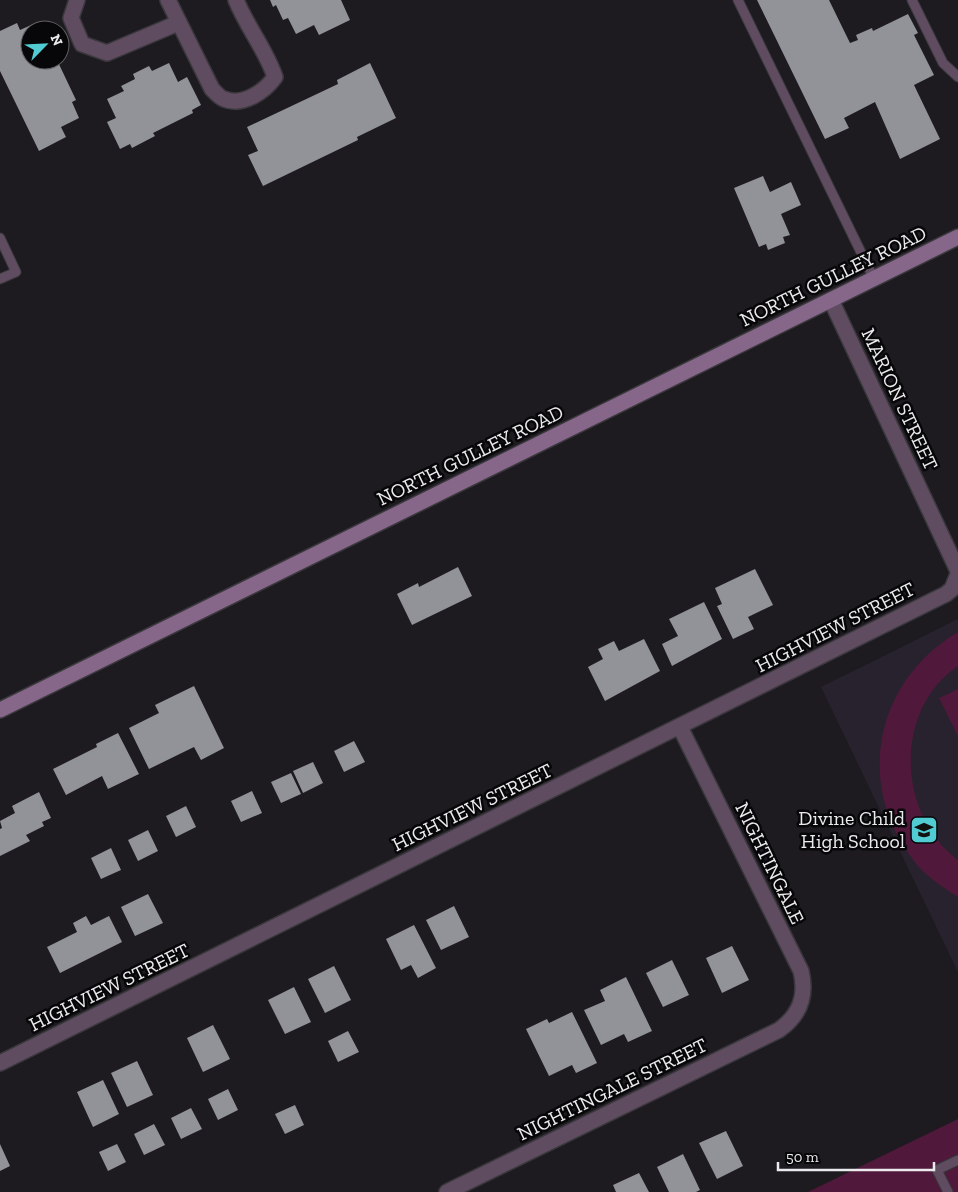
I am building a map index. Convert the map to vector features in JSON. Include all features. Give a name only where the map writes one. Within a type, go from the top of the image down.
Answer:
[{"type":"street","points":[[77,0],[71,18],[82,44],[107,53],[178,23]]},
{"type":"street","points":[[168,0],[212,89],[224,100],[239,101],[264,92],[275,77],[270,62],[246,23],[236,0]]},
{"type":"street","name":"NORTH GULLEY ROAD","points":[[0,710],[958,237]]},
{"type":"street","name":"MARION STREET","points":[[831,300],[958,575]]},
{"type":"street","name":"HIGHVIEW STREET","points":[[0,1063],[946,594],[958,575]]},
{"type":"street","name":"NIGHTINGALE","points":[[680,727],[801,971],[804,984],[803,998],[792,1019]]},
{"type":"street","name":"NIGHTINGALE STREET","points":[[447,1192],[779,1030],[792,1019]]},
{"type":"lane","points":[[738,0],[874,278]]},
{"type":"lane","points":[[912,0],[943,63],[958,77]]},
{"type":"lane","points":[[0,238],[16,272],[0,280]]},
{"type":"lane","points":[[948,1192],[938,1170],[958,1160]]},
{"type":"shaded area","name":"Divine Child High School","points":[[958,619],[958,972],[821,687]]},
{"type":"shaded area","points":[[958,632],[958,666],[937,685],[922,709],[913,735],[911,763],[914,790],[923,817],[938,841],[958,860],[958,897],[923,872],[895,831],[884,800],[880,768],[882,736],[892,706],[908,678],[930,653]]},
{"type":"shaded area","points":[[958,689],[958,736],[939,698]]},
{"type":"shaded area","points":[[958,1119],[958,1192],[808,1192]]},
{"type":"building","points":[[270,0],[341,0],[350,20],[319,35],[314,25],[296,34],[288,18],[283,20],[276,5],[273,7]]},
{"type":"building","points":[[757,0],[829,0],[850,43],[858,40],[856,35],[872,28],[873,31],[908,14],[918,33],[914,35],[934,75],[914,85],[940,139],[900,159],[875,102],[844,118],[849,128],[825,139]]},
{"type":"building","points":[[17,23],[20,30],[20,70],[62,70],[76,100],[72,102],[79,118],[61,127],[66,137],[39,151],[0,71],[0,31]]},
{"type":"building","points":[[169,63],[178,82],[187,77],[201,105],[192,110],[193,113],[153,133],[155,136],[132,148],[130,144],[120,149],[107,122],[116,118],[107,99],[124,91],[121,86],[135,79],[133,74],[149,66],[152,71]]},
{"type":"building","points":[[370,63],[396,118],[357,137],[358,140],[263,186],[248,155],[258,151],[247,127],[338,84],[337,80]]},
{"type":"building","points":[[763,176],[770,192],[791,182],[801,205],[781,214],[790,235],[783,237],[785,243],[768,250],[766,244],[759,247],[734,188]]},
{"type":"building","points":[[458,567],[472,596],[412,625],[397,594],[418,583],[419,587]]},
{"type":"building","points":[[755,569],[773,605],[748,617],[754,629],[733,639],[717,606],[722,604],[715,588]]},
{"type":"building","points":[[704,602],[722,639],[672,666],[662,644],[678,636],[669,619]]},
{"type":"building","points":[[644,639],[660,671],[605,701],[588,667],[603,659],[598,649],[614,641],[619,651]]},
{"type":"building","points":[[194,686],[224,748],[201,760],[194,747],[149,769],[129,728],[159,713],[155,705]]},
{"type":"building","points":[[118,733],[139,774],[108,789],[102,776],[66,795],[53,769],[97,747],[96,744]]},
{"type":"building","points":[[354,741],[365,762],[344,772],[334,751]]},
{"type":"building","points":[[313,762],[323,783],[303,793],[293,771]]},
{"type":"building","points":[[291,773],[301,794],[281,803],[271,782]]},
{"type":"building","points":[[252,791],[262,813],[241,822],[231,801]]},
{"type":"building","points":[[39,792],[51,818],[42,822],[44,826],[26,835],[30,841],[0,856],[0,829],[2,828],[0,821],[15,813],[12,806]]},
{"type":"building","points":[[186,806],[196,827],[176,837],[166,816]]},
{"type":"building","points":[[148,830],[158,851],[138,861],[128,840]]},
{"type":"building","points":[[111,848],[121,870],[101,879],[91,858]]},
{"type":"building","points":[[148,894],[163,923],[135,936],[121,907]]},
{"type":"building","points":[[454,906],[469,937],[441,950],[426,920]]},
{"type":"building","points":[[86,916],[91,925],[109,916],[122,942],[60,973],[47,947],[77,932],[73,923]]},
{"type":"building","points":[[414,925],[436,968],[418,978],[411,965],[401,970],[386,939]]},
{"type":"building","points":[[732,946],[749,980],[722,993],[706,958]]},
{"type":"building","points":[[672,960],[689,995],[663,1007],[646,973]]},
{"type":"building","points":[[334,966],[351,1000],[325,1013],[308,979]]},
{"type":"building","points":[[626,977],[652,1031],[628,1042],[624,1034],[601,1045],[584,1010],[605,1001],[600,990]]},
{"type":"building","points":[[294,987],[311,1022],[285,1034],[268,1000]]},
{"type":"building","points":[[572,1012],[597,1063],[576,1073],[572,1065],[549,1076],[526,1029],[547,1019],[549,1023]]},
{"type":"building","points":[[213,1025],[230,1059],[203,1072],[187,1038]]},
{"type":"building","points":[[348,1031],[359,1052],[338,1062],[328,1041]]},
{"type":"building","points":[[137,1061],[153,1095],[127,1107],[111,1073]]},
{"type":"building","points":[[103,1080],[119,1114],[93,1127],[77,1092]]},
{"type":"building","points":[[228,1089],[238,1110],[218,1120],[208,1099]]},
{"type":"building","points":[[295,1105],[304,1125],[285,1134],[275,1114]]},
{"type":"building","points":[[191,1108],[202,1129],[181,1139],[171,1118]]},
{"type":"building","points":[[154,1124],[165,1145],[144,1155],[134,1134]]},
{"type":"building","points":[[726,1131],[743,1166],[717,1179],[699,1143]]},
{"type":"building","points":[[0,1144],[10,1166],[0,1171]]},
{"type":"building","points":[[117,1144],[126,1162],[108,1171],[99,1152]]},
{"type":"building","points":[[683,1154],[700,1190],[696,1192],[669,1192],[657,1167]]},
{"type":"building","points":[[639,1173],[649,1192],[616,1192],[613,1185]]},
{"type":"place","name":"Divine Child High School","points":[[924,830]]}]
